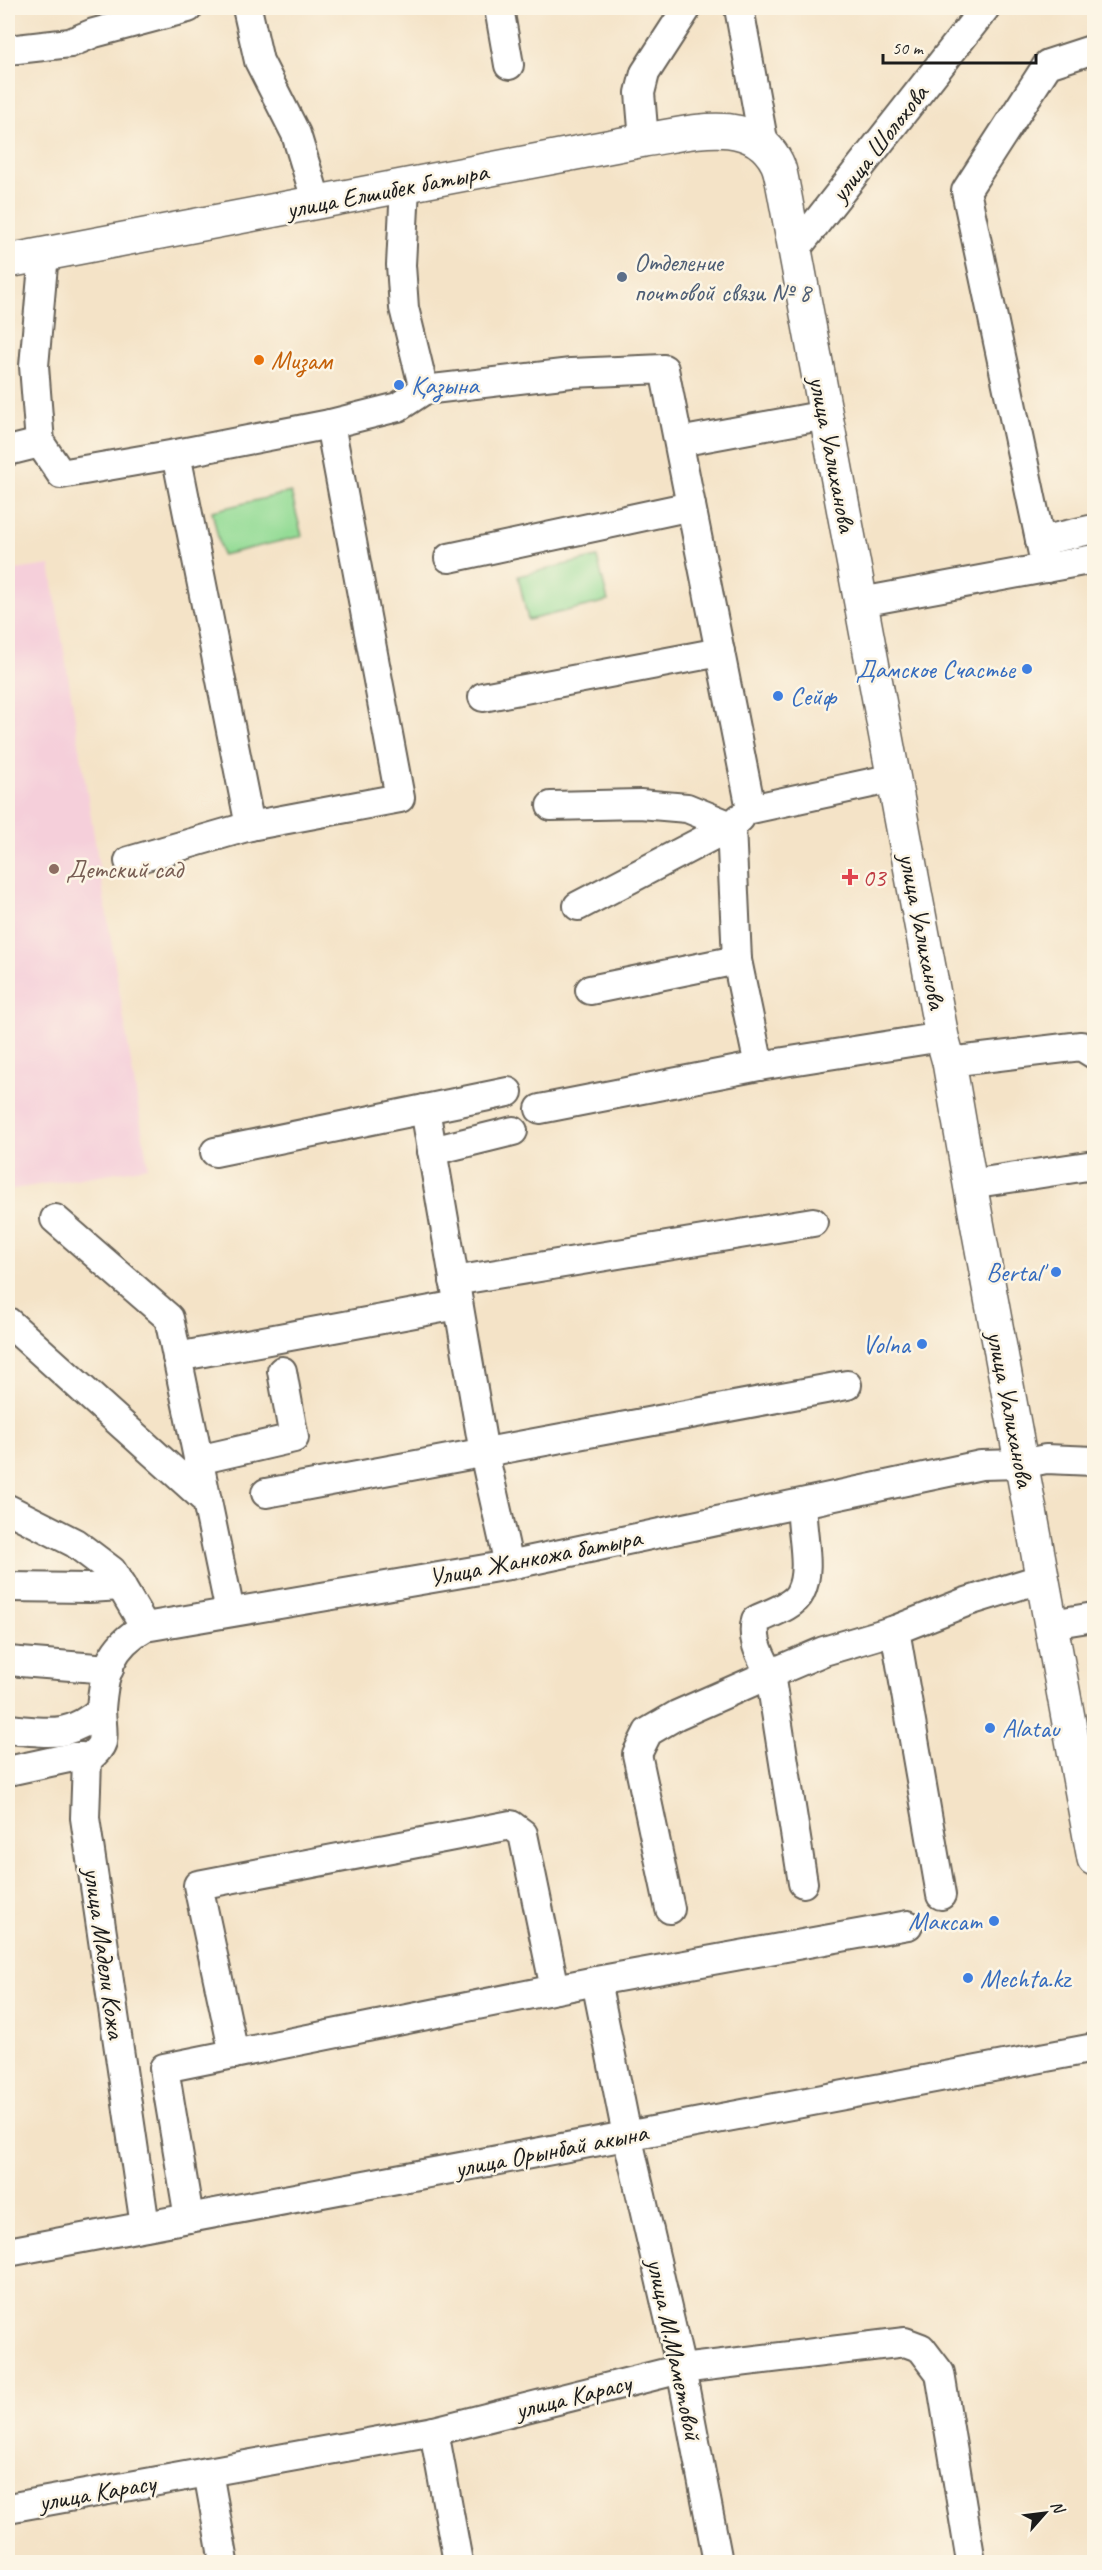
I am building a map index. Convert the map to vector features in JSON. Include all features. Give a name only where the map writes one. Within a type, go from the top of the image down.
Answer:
[{"type":"main road","name":"улица Елшибек батыра","points":[[8,261],[644,140],[715,129],[753,136],[764,145]]},
{"type":"main road","name":"улица Уалиханова","points":[[764,145],[777,164],[795,250],[946,1050],[1095,1859]]},
{"type":"street","points":[[8,50],[70,43],[94,33],[188,8]]},
{"type":"street","points":[[247,8],[259,61],[296,134],[317,203]]},
{"type":"street","points":[[499,8],[509,65]]},
{"type":"street","points":[[644,140],[640,93],[645,73],[687,8]]},
{"type":"street","name":"улица Уалиханова","points":[[739,8],[764,145]]},
{"type":"street","name":"улица Шолохова","points":[[795,250],[985,8]]},
{"type":"street","points":[[1043,555],[966,191],[1048,64],[1095,49]]},
{"type":"street","points":[[405,187],[401,265],[404,308],[424,390]]},
{"type":"street","points":[[44,254],[34,366],[40,443],[61,474],[330,424],[398,408],[424,390],[571,373],[664,369],[720,652],[741,818],[737,960],[759,1066]]},
{"type":"street","points":[[679,442],[826,415]]},
{"type":"street","points":[[129,861],[250,826],[400,798],[330,424]]},
{"type":"street","points":[[8,451],[40,443]]},
{"type":"street","points":[[176,454],[250,826]]},
{"type":"street","points":[[449,558],[691,506]]},
{"type":"street","points":[[861,602],[1043,555],[1095,529]]},
{"type":"street","points":[[1043,555],[1095,559]]},
{"type":"street","points":[[483,697],[720,652]]},
{"type":"street","points":[[578,906],[741,818],[894,778]]},
{"type":"street","points":[[551,806],[640,804],[687,808],[741,818]]},
{"type":"street","points":[[590,990],[737,960]]},
{"type":"street","points":[[540,1109],[759,1066],[946,1050],[1081,1047],[1095,1054]]},
{"type":"street","points":[[216,1152],[508,1092]]},
{"type":"street","points":[[425,1109],[484,1453],[509,1564]]},
{"type":"street","points":[[432,1151],[513,1131]]},
{"type":"street","points":[[970,1184],[1095,1166]]},
{"type":"street","points":[[55,1219],[169,1318],[230,1612]]},
{"type":"street","points":[[177,1357],[456,1293],[813,1222]]},
{"type":"street","points":[[8,1322],[207,1502]]},
{"type":"street","points":[[198,1460],[294,1438],[282,1371]]},
{"type":"street","points":[[266,1492],[847,1385]]},
{"type":"street","name":"Улица Жанкожа батыра","points":[[87,1760],[102,1742],[101,1710],[114,1655],[127,1637],[145,1627],[509,1564],[981,1465],[1021,1464],[1046,1459],[1095,1461]]},
{"type":"street","points":[[9,1511],[75,1543],[112,1571],[145,1627]]},
{"type":"street","points":[[802,1517],[806,1568],[800,1593],[792,1601],[756,1620],[754,1630],[755,1644],[770,1674],[803,1883]]},
{"type":"street","points":[[670,1909],[637,1754],[648,1732],[677,1715],[824,1651],[895,1630],[966,1602],[1043,1578]]},
{"type":"street","points":[[8,1587],[121,1586]]},
{"type":"street","points":[[1051,1623],[1095,1617]]},
{"type":"street","points":[[895,1630],[941,1895]]},
{"type":"street","points":[[8,1661],[109,1669]]},
{"type":"street","points":[[8,1730],[59,1733],[88,1722],[101,1710]]},
{"type":"street","points":[[8,1771],[59,1762],[73,1757],[82,1757],[87,1760]]},
{"type":"street","name":"улица Мадели Кожа","points":[[87,1760],[85,1818],[145,2226]]},
{"type":"street","points":[[234,2054],[198,1885],[511,1825],[523,1834],[555,1989]]},
{"type":"street","points":[[189,2218],[164,2068],[596,1981],[909,1926]]},
{"type":"street","name":"улица М.Маметовой","points":[[596,1981],[627,2136],[681,2369],[718,2562]]},
{"type":"street","name":"улица Орынбай акына","points":[[8,2252],[1095,2048]]},
{"type":"street","name":"улица Карасу","points":[[8,2508],[434,2431],[681,2369],[905,2342],[921,2348],[940,2373],[971,2562]]},
{"type":"street","points":[[434,2431],[458,2562]]},
{"type":"street","points":[[208,2472],[224,2562]]},
{"type":"shaded area","name":"Детский сад","points":[[50,565],[148,1167],[8,1190],[8,571]]},
{"type":"green space","points":[[291,492],[302,536],[222,555],[212,511]]},
{"type":"green space","points":[[597,557],[608,601],[528,620],[518,576]]},
{"type":"place","name":"Отделение почтовой связи № 8","points":[[622,277]]},
{"type":"place","name":"Мизам","points":[[259,360]]},
{"type":"place","name":"Қазына","points":[[399,385]]},
{"type":"place","name":"Дамское Счастье","points":[[1027,669]]},
{"type":"place","name":"Сейф","points":[[778,696]]},
{"type":"place","name":"Детский сад","points":[[54,869]]},
{"type":"place","name":"03","points":[[850,877]]},
{"type":"place","name":"Bertal'","points":[[1056,1272]]},
{"type":"place","name":"Volna","points":[[922,1344]]},
{"type":"place","name":"Alatau","points":[[990,1728]]},
{"type":"place","name":"Максат","points":[[994,1921]]},
{"type":"place","name":"Mechta.kz","points":[[968,1978]]}]
